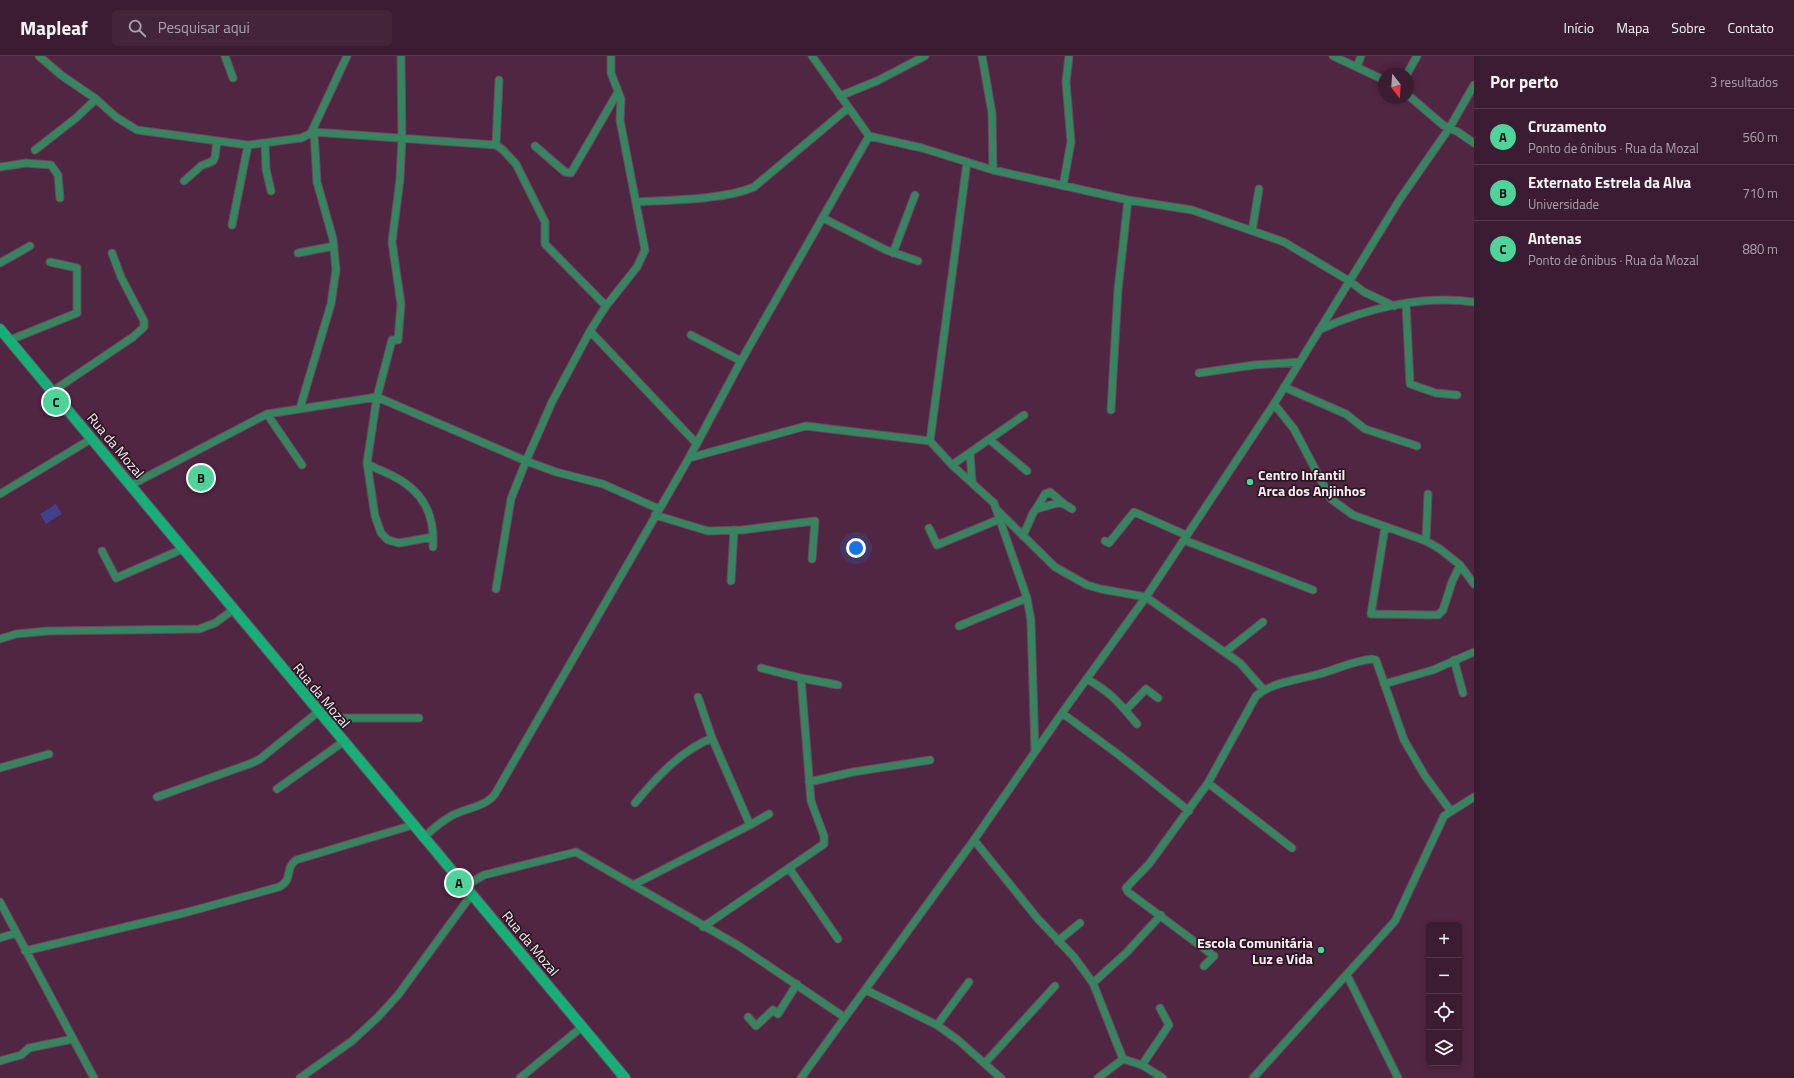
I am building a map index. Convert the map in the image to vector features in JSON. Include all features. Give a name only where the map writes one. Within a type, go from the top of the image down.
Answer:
[{"type":"main road","name":"Rua da Mozal","points":[[0,329],[423,838],[469,890],[625,1078]]},
{"type":"street","points":[[39,56],[61,75],[96,99],[116,117],[137,130],[248,145],[301,138],[312,133],[496,145],[516,164],[545,222],[545,244],[606,306]]},
{"type":"street","points":[[225,56],[233,78]]},
{"type":"street","points":[[300,408],[331,304],[336,270],[334,246],[317,182],[312,133],[347,56]]},
{"type":"street","points":[[401,56],[402,138],[400,179],[392,242],[401,304],[398,340],[392,340],[377,397],[367,463],[375,516],[381,533],[388,540],[398,542],[434,537]]},
{"type":"street","points":[[496,589],[511,499],[526,461],[552,402],[590,330],[606,306],[637,267],[645,250],[620,120],[621,99],[610,73],[611,56]]},
{"type":"street","points":[[812,56],[868,136],[922,148],[993,170],[1063,186],[1128,200],[1192,210],[1284,242],[1351,282],[1364,292],[1394,306]]},
{"type":"street","points":[[840,96],[877,81],[925,56]]},
{"type":"street","points":[[982,56],[992,113],[993,170]]},
{"type":"street","points":[[1063,186],[1071,142],[1066,82],[1069,56]]},
{"type":"street","points":[[1332,56],[1378,77]]},
{"type":"street","points":[[1357,67],[1361,56]]},
{"type":"street","points":[[1410,68],[1417,56]]},
{"type":"street","points":[[496,145],[499,80]]},
{"type":"street","points":[[801,1078],[974,840],[1035,751],[1146,597],[1274,404],[1319,330],[1351,282],[1400,199],[1450,127],[1474,85]]},
{"type":"street","points":[[535,146],[565,172],[571,173],[618,92]]},
{"type":"street","points":[[35,150],[76,118],[96,99]]},
{"type":"street","points":[[1414,100],[1443,125],[1450,127],[1474,143]]},
{"type":"street","points":[[636,202],[725,195],[754,187],[848,108]]},
{"type":"street","points":[[423,838],[448,818],[461,811],[490,800],[495,794],[697,444],[741,361],[868,136]]},
{"type":"street","points":[[184,181],[201,166],[213,161],[217,141]]},
{"type":"street","points":[[264,144],[266,169],[271,191]]},
{"type":"street","points":[[232,225],[248,145]]},
{"type":"street","points":[[930,441],[967,162]]},
{"type":"street","points":[[0,167],[26,163],[51,165],[58,175],[60,198]]},
{"type":"street","points":[[1252,231],[1259,189]]},
{"type":"street","points":[[893,253],[915,196]]},
{"type":"street","points":[[1111,410],[1118,290],[1128,200]]},
{"type":"street","points":[[823,218],[893,253],[918,261]]},
{"type":"street","points":[[0,264],[30,246]]},
{"type":"street","points":[[298,253],[334,246]]},
{"type":"street","points":[[53,391],[133,337],[144,327],[144,321],[121,277],[112,253]]},
{"type":"street","points":[[10,340],[77,313],[77,268],[50,262]]},
{"type":"street","points":[[1319,330],[1363,312],[1394,306],[1452,300],[1474,302]]},
{"type":"street","points":[[1406,304],[1410,384],[1436,393],[1457,395]]},
{"type":"street","points":[[590,330],[697,444]]},
{"type":"street","points":[[691,335],[741,361]]},
{"type":"street","points":[[1199,373],[1254,365],[1299,362]]},
{"type":"street","points":[[1284,387],[1346,414],[1365,429],[1417,446]]},
{"type":"street","points":[[131,485],[267,414],[377,397],[526,461],[556,472],[603,484],[657,512],[705,531],[734,530],[815,521],[812,559]]},
{"type":"street","points":[[1274,404],[1294,429],[1331,499],[1353,515],[1426,541],[1440,549],[1460,565],[1474,584]]},
{"type":"street","points":[[267,414],[302,465]]},
{"type":"street","points":[[952,465],[970,454],[1024,415]]},
{"type":"street","points":[[689,458],[806,426],[930,441],[952,465],[989,497],[1000,519],[1026,598],[1031,621],[1035,751]]},
{"type":"street","points":[[0,494],[91,439]]},
{"type":"street","points":[[990,440],[1027,471]]},
{"type":"street","points":[[970,454],[972,481]]},
{"type":"street","points":[[367,463],[406,484],[421,497],[431,516],[434,537],[433,547]]},
{"type":"street","points":[[1023,536],[1033,513],[1045,494],[1050,492],[1072,510]]},
{"type":"street","points":[[1426,541],[1428,494]]},
{"type":"street","points":[[1036,509],[1058,503],[1064,504]]},
{"type":"street","points":[[996,510],[1055,567],[1087,585],[1146,597],[1240,663],[1263,689]]},
{"type":"street","points":[[1105,541],[1109,543],[1134,512],[1185,538],[1313,590]]},
{"type":"street","points":[[929,528],[937,545],[1000,519]]},
{"type":"street","points":[[1386,527],[1371,614],[1438,615],[1443,610],[1452,582],[1460,565]]},
{"type":"street","points":[[731,581],[734,530]]},
{"type":"street","points":[[102,551],[116,578],[183,548]]},
{"type":"street","points":[[959,626],[1026,598]]},
{"type":"street","points":[[0,639],[16,634],[48,631],[199,629],[215,623],[233,610]]},
{"type":"street","points":[[1225,652],[1263,622]]},
{"type":"street","points":[[1384,684],[1433,670],[1474,652]]},
{"type":"street","points":[[1204,966],[1214,956],[1161,915],[1128,892],[1126,888],[1149,864],[1189,811],[1208,783],[1256,696],[1263,689],[1321,673],[1344,664],[1372,659],[1376,660],[1404,740],[1425,776],[1450,810]]},
{"type":"street","points":[[1454,660],[1463,694]]},
{"type":"street","points":[[761,668],[838,685]]},
{"type":"street","points":[[703,927],[824,844],[824,836],[811,801],[801,678]]},
{"type":"street","points":[[1086,679],[1106,690],[1126,710],[1137,724]]},
{"type":"street","points":[[1126,710],[1146,689],[1158,698]]},
{"type":"street","points":[[698,697],[712,738],[750,825]]},
{"type":"street","points":[[157,797],[260,759],[318,712]]},
{"type":"street","points":[[1062,713],[1114,751],[1189,811]]},
{"type":"street","points":[[330,726],[341,718],[419,718]]},
{"type":"street","points":[[635,803],[662,771],[703,741],[712,738]]},
{"type":"street","points":[[277,789],[343,742]]},
{"type":"street","points":[[0,768],[49,754]]},
{"type":"street","points":[[809,782],[853,772],[930,760]]},
{"type":"street","points":[[1208,783],[1292,848]]},
{"type":"street","points":[[1255,1078],[1396,921],[1444,816],[1450,810],[1474,797]]},
{"type":"street","points":[[633,885],[750,825],[768,814]]},
{"type":"street","points":[[25,951],[184,913],[279,887],[285,884],[288,879],[290,866],[296,860],[413,825]]},
{"type":"street","points":[[974,840],[1058,941],[1074,957],[1092,983],[1123,1059]]},
{"type":"street","points":[[300,1078],[352,1041],[378,1017],[398,995],[469,890],[484,875],[576,852],[703,927],[739,946],[844,1017]]},
{"type":"street","points":[[789,868],[838,939]]},
{"type":"street","points":[[0,902],[94,1078]]},
{"type":"street","points":[[1092,983],[1127,952],[1161,915]]},
{"type":"street","points":[[1058,941],[1080,923]]},
{"type":"street","points":[[0,938],[16,933]]},
{"type":"street","points":[[1347,976],[1398,1078]]},
{"type":"street","points":[[937,1025],[969,982]]},
{"type":"street","points":[[748,1017],[756,1026],[773,1010],[778,1014],[797,984]]},
{"type":"street","points":[[984,1063],[1056,986]]},
{"type":"street","points":[[866,990],[937,1025],[958,1040],[1001,1078]]},
{"type":"street","points":[[1142,1065],[1168,1025],[1160,1008]]},
{"type":"street","points":[[520,1078],[583,1026]]},
{"type":"street","points":[[0,1061],[21,1055],[29,1048],[74,1039]]},
{"type":"street","points":[[1123,1059],[1142,1065],[1163,1078]]},
{"type":"street","points":[[1098,1078],[1123,1059]]},
{"type":"shaded area","points":[[56,504],[62,514],[46,524],[40,514]]},
{"type":"place","name":"Antenas","points":[[56,402]]},
{"type":"place","name":"Externato Estrela da Alva","points":[[201,478]]},
{"type":"place","name":"Centro Infantil Arca dos Anjinhos","points":[[1250,482]]},
{"type":"place","name":"Cruzamento","points":[[459,883]]},
{"type":"place","name":"Escola Comunitária Luz e Vida","points":[[1321,950]]}]
